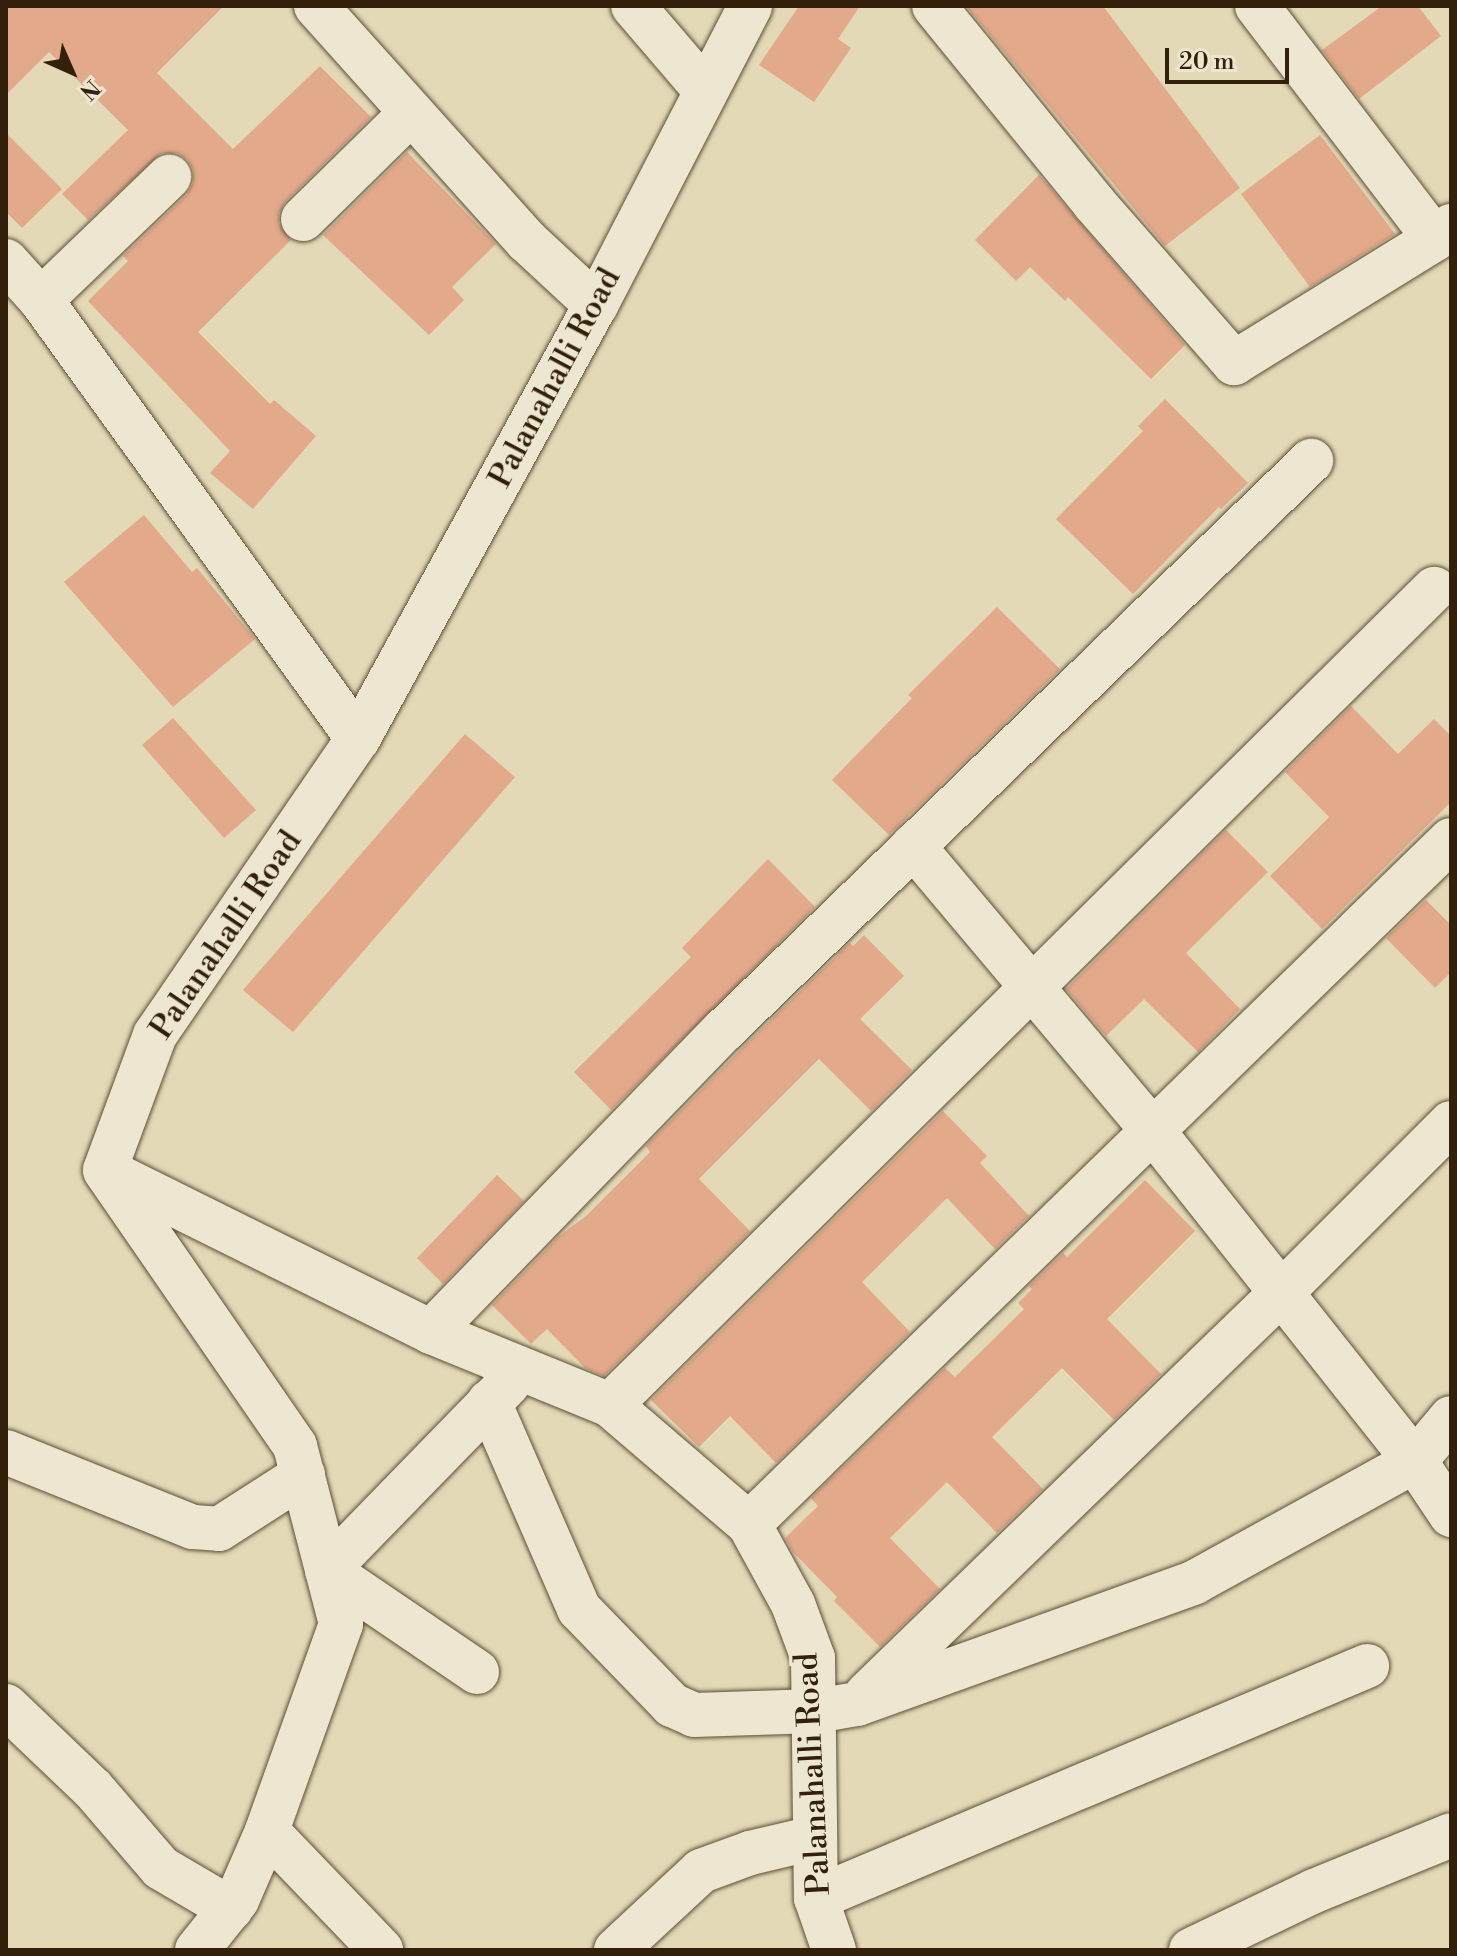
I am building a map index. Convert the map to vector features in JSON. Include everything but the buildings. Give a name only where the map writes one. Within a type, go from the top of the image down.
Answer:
[{"type":"street","points":[[316,6],[527,241],[596,305]]},
{"type":"street","points":[[633,6],[705,90]]},
{"type":"street","name":"Palanahalli Road","points":[[750,6],[596,305],[358,739],[155,1035],[105,1170],[431,1332],[610,1405],[749,1524],[793,1604],[836,1707],[814,1838],[816,1898],[834,1950]]},
{"type":"street","points":[[934,6],[1094,203],[1234,363],[1443,232],[1257,6]]},
{"type":"street","points":[[303,219],[410,114]]},
{"type":"street","points":[[41,300],[169,177]]},
{"type":"street","points":[[6,261],[41,300],[358,739]]},
{"type":"street","points":[[431,1332],[724,1030],[1311,461]]},
{"type":"street","points":[[610,1405],[1434,589]]},
{"type":"street","points":[[749,1524],[1451,840]]},
{"type":"street","points":[[913,846],[1153,1131],[1415,1461],[1451,1515]]},
{"type":"street","points":[[836,1707],[1280,1294],[1451,1123]]},
{"type":"street","points":[[6,1706],[93,1789],[161,1868],[212,1937],[267,1831],[341,1624],[295,1446],[105,1170]]},
{"type":"street","points":[[327,1570],[522,1369]]},
{"type":"street","points":[[489,1402],[579,1609],[672,1705],[694,1715],[836,1707],[1195,1582],[1415,1461],[1451,1418]]},
{"type":"street","points":[[6,1452],[193,1527],[219,1529],[303,1475]]},
{"type":"street","points":[[327,1570],[477,1672]]},
{"type":"street","points":[[816,1898],[1048,1797],[1367,1666]]},
{"type":"street","points":[[267,1831],[381,1950]]},
{"type":"street","points":[[1191,1950],[1314,1891],[1451,1835]]},
{"type":"street","points":[[616,1950],[701,1871],[750,1853],[814,1838]]}]
